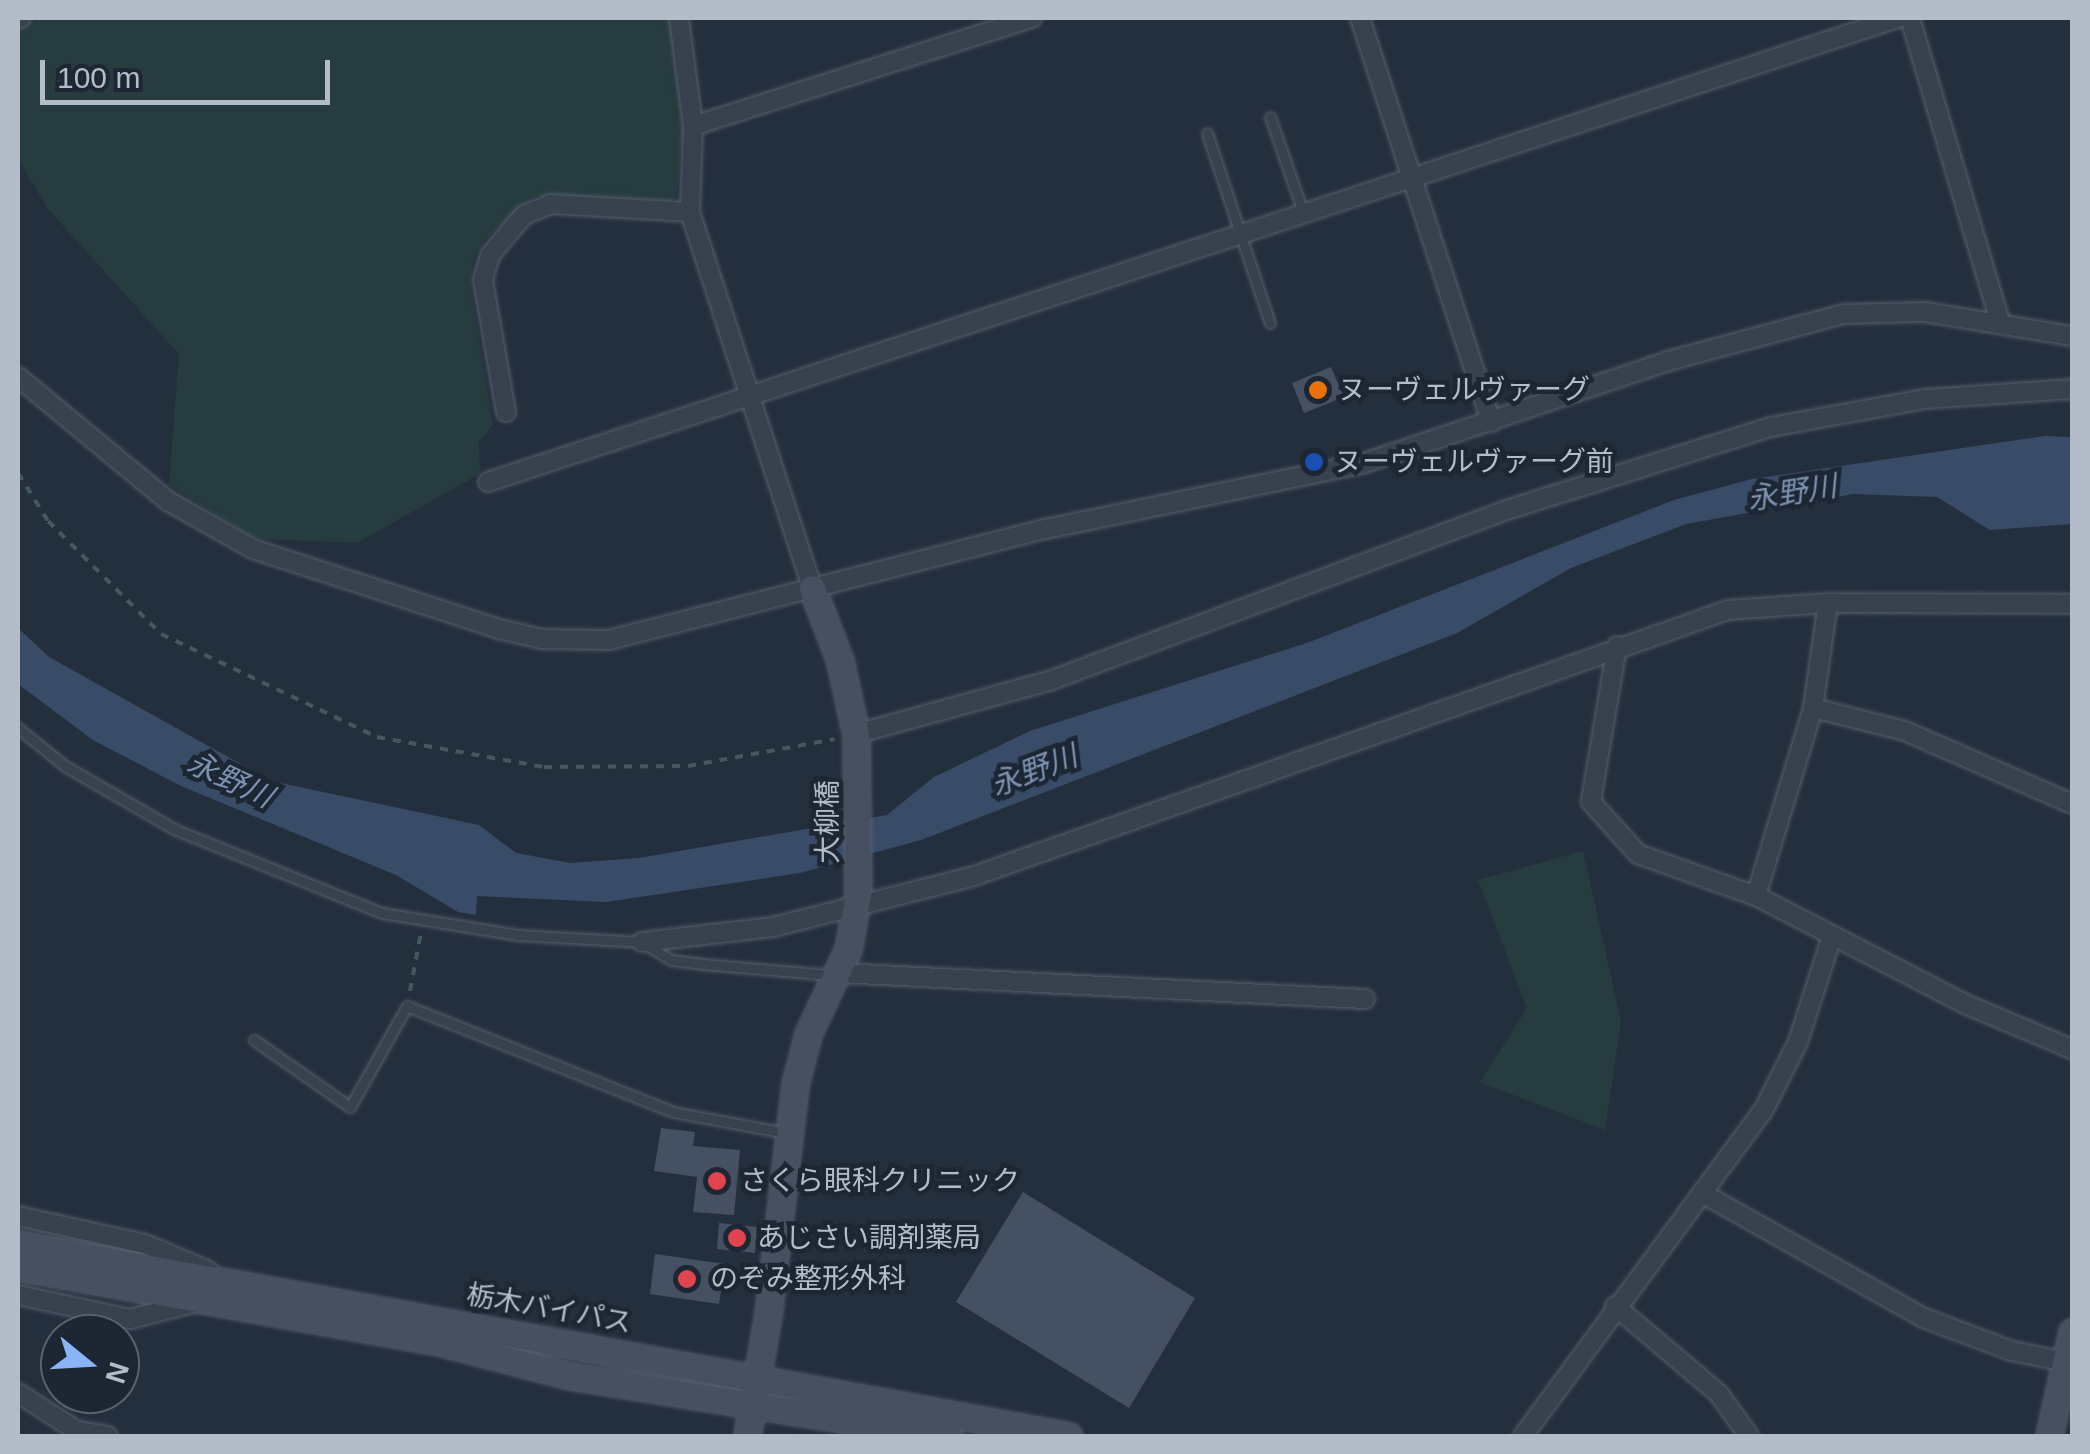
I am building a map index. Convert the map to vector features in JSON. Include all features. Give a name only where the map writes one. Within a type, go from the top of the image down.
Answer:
[{"type":"main road","name":"大柳橋","points":[[747,1436],[801,1058],[839,973],[857,902],[857,741],[840,661],[812,588]]},
{"type":"main road","name":"栃木バイパス","points":[[18,1244],[1069,1436]]},
{"type":"main road","name":"栃木バイパス","points":[[18,1266],[443,1343],[570,1376],[903,1432],[949,1436]]},
{"type":"main road","points":[[2049,1436],[2072,1332]]},
{"type":"street","points":[[679,18],[693,126],[690,212],[812,588]]},
{"type":"street","points":[[1360,18],[1490,422]]},
{"type":"street","points":[[488,482],[1898,18]]},
{"type":"street","points":[[1910,18],[2000,321]]},
{"type":"street","points":[[693,126],[1020,20]]},
{"type":"street","points":[[506,412],[483,280],[490,255],[524,215],[551,204],[690,212]]},
{"type":"street","points":[[18,377],[108,456],[214,532],[296,568],[499,629],[542,639],[609,640],[1046,529],[1360,464],[1668,361],[1844,314],[1884,310],[2000,321],[2072,336]]},
{"type":"street","points":[[857,741],[1052,680],[1524,504],[1772,427],[1925,399],[2072,388]]},
{"type":"street","points":[[1756,896],[1814,708],[1828,603]]},
{"type":"street","points":[[642,942],[773,927],[1074,843],[1617,646],[1728,610],[1828,603],[2072,604]]},
{"type":"street","points":[[1617,646],[1591,802],[1638,854],[1756,896],[2072,1049]]},
{"type":"street","points":[[1814,708],[1906,731],[2072,804]]},
{"type":"street","points":[[1523,1436],[1615,1306],[1763,1111],[1798,1042],[1832,936]]},
{"type":"street","points":[[839,973],[1365,1000]]},
{"type":"street","points":[[1702,1194],[1924,1318],[2012,1351],[2066,1362]]},
{"type":"street","points":[[18,1216],[145,1244],[243,1285]]},
{"type":"street","points":[[18,1295],[130,1319],[203,1301]]},
{"type":"street","points":[[1615,1306],[1719,1394],[1748,1436]]},
{"type":"street","points":[[18,1392],[77,1431],[108,1436]]},
{"type":"lane","points":[[1270,117],[1303,212]]},
{"type":"lane","points":[[1207,133],[1270,323]]},
{"type":"lane","points":[[18,728],[66,766],[189,836],[313,890],[423,922],[642,942],[671,960],[820,978],[839,973]]},
{"type":"lane","points":[[254,1040],[350,1107],[408,1006],[673,1112],[789,1134]]},
{"type":"path","points":[[18,472],[48,521],[161,634],[377,738],[544,766],[670,766],[857,741]]},
{"type":"path","points":[[408,1006],[423,922]]},
{"type":"green space","points":[[38,18],[670,18],[683,129],[676,200],[536,196],[485,239],[473,260],[471,288],[493,425],[478,443],[481,473],[357,543],[255,539],[169,485],[179,354],[48,209],[18,159],[18,26]]},
{"type":"green space","points":[[1583,851],[1621,1021],[1605,1130],[1480,1082],[1527,1008],[1478,880]]},
{"type":"water","name":"永野川","points":[[2045,436],[2072,437],[2072,524],[1990,530],[1937,497],[1853,494],[1686,524],[1571,568],[1457,633],[921,840],[800,873],[606,902],[477,896],[476,915],[458,912],[396,875],[181,786],[93,740],[18,684],[18,628],[49,657],[271,781],[479,825],[516,853],[570,863],[639,858],[887,815],[934,777],[1030,731],[1307,643],[1674,500],[1752,479]]},
{"type":"building","name":"ヌーヴェルヴァーグ","points":[[1331,367],[1344,397],[1304,413],[1292,383]]},
{"type":"building","name":"さくら眼科クリニック","points":[[661,1128],[695,1132],[693,1146],[740,1150],[734,1215],[693,1212],[697,1177],[654,1171]]},
{"type":"building","points":[[1023,1192],[1195,1298],[1129,1408],[956,1302]]},
{"type":"building","name":"あじさい調剤薬局","points":[[719,1223],[757,1227],[755,1253],[717,1249]]},
{"type":"building","name":"のぞみ整形外科","points":[[655,1254],[725,1264],[719,1304],[650,1294]]},
{"type":"place","name":"ヌーヴェルヴァーグ","points":[[1318,390]]},
{"type":"place","name":"ヌーヴェルヴァーグ前","points":[[1314,462]]},
{"type":"place","name":"さくら眼科クリニック","points":[[717,1181]]},
{"type":"place","name":"あじさい調剤薬局","points":[[737,1238]]},
{"type":"place","name":"のぞみ整形外科","points":[[687,1279]]}]
